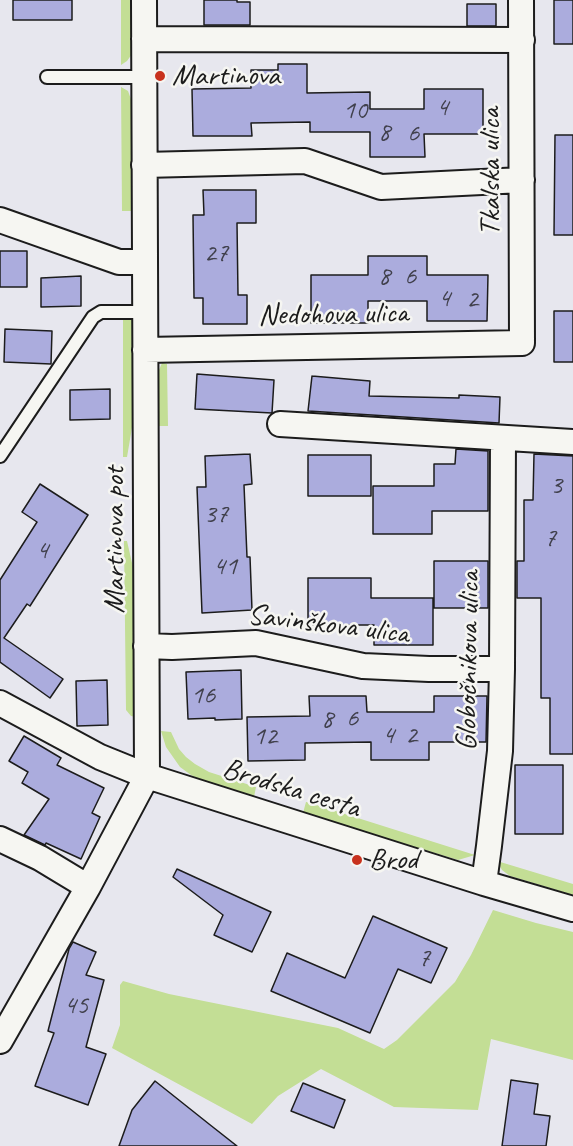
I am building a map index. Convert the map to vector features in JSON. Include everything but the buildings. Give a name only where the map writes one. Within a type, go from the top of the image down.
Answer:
[{"type":"street","name":"Martinova pot","points":[[0,1041],[147,776],[144,0]]},
{"type":"street","name":"Tkalska ulica","points":[[521,0],[522,344]]},
{"type":"street","points":[[144,39],[522,40]]},
{"type":"street","points":[[144,165],[305,161],[381,187],[522,180]]},
{"type":"street","points":[[0,220],[119,262],[145,262]]},
{"type":"street","name":"Nedohova ulica","points":[[145,350],[522,344]]},
{"type":"street","points":[[280,424],[573,442]]},
{"type":"street","name":"Globočnikova ulica","points":[[484,883],[500,751],[503,439]]},
{"type":"street","name":"Savinškova ulica","points":[[146,646],[256,643],[363,666],[502,669]]},
{"type":"street","name":"Brodska cesta","points":[[0,703],[100,757],[147,776],[573,909]]},
{"type":"street","points":[[0,839],[40,858],[88,886]]},
{"type":"street","points":[[0,998],[24,997]]},
{"type":"lane","points":[[47,77],[144,77]]},
{"type":"lane","points":[[0,456],[93,317],[101,312],[145,312]]},
{"type":"green space","points":[[121,0],[132,0],[132,54],[121,65]]},
{"type":"green space","points":[[121,87],[128,91],[132,102],[133,211],[122,211]]},
{"type":"green space","points":[[123,318],[134,318],[134,416],[127,457],[123,457]]},
{"type":"green space","points":[[162,363],[167,364],[168,426],[157,426],[156,377]]},
{"type":"green space","points":[[124,541],[127,541],[135,576],[136,717],[131,716],[126,710]]},
{"type":"green space","points":[[161,731],[171,732],[179,749],[195,764],[209,772],[256,787],[254,797],[206,783],[191,775],[180,767],[166,747]]},
{"type":"green space","points":[[306,802],[475,855],[458,860],[303,813]]},
{"type":"green space","points":[[497,861],[573,884],[573,895],[510,876],[502,870]]},
{"type":"green space","points":[[493,910],[573,932],[573,1060],[491,1039],[478,1110],[394,1107],[321,1069],[278,1096],[252,1124],[112,1048],[120,1025],[120,985],[123,981],[169,994],[338,1028],[384,1049],[397,1040],[455,982]]},
{"type":"place","name":"Martinova","points":[[160,76]]},
{"type":"place","name":"Brod","points":[[357,860]]}]
